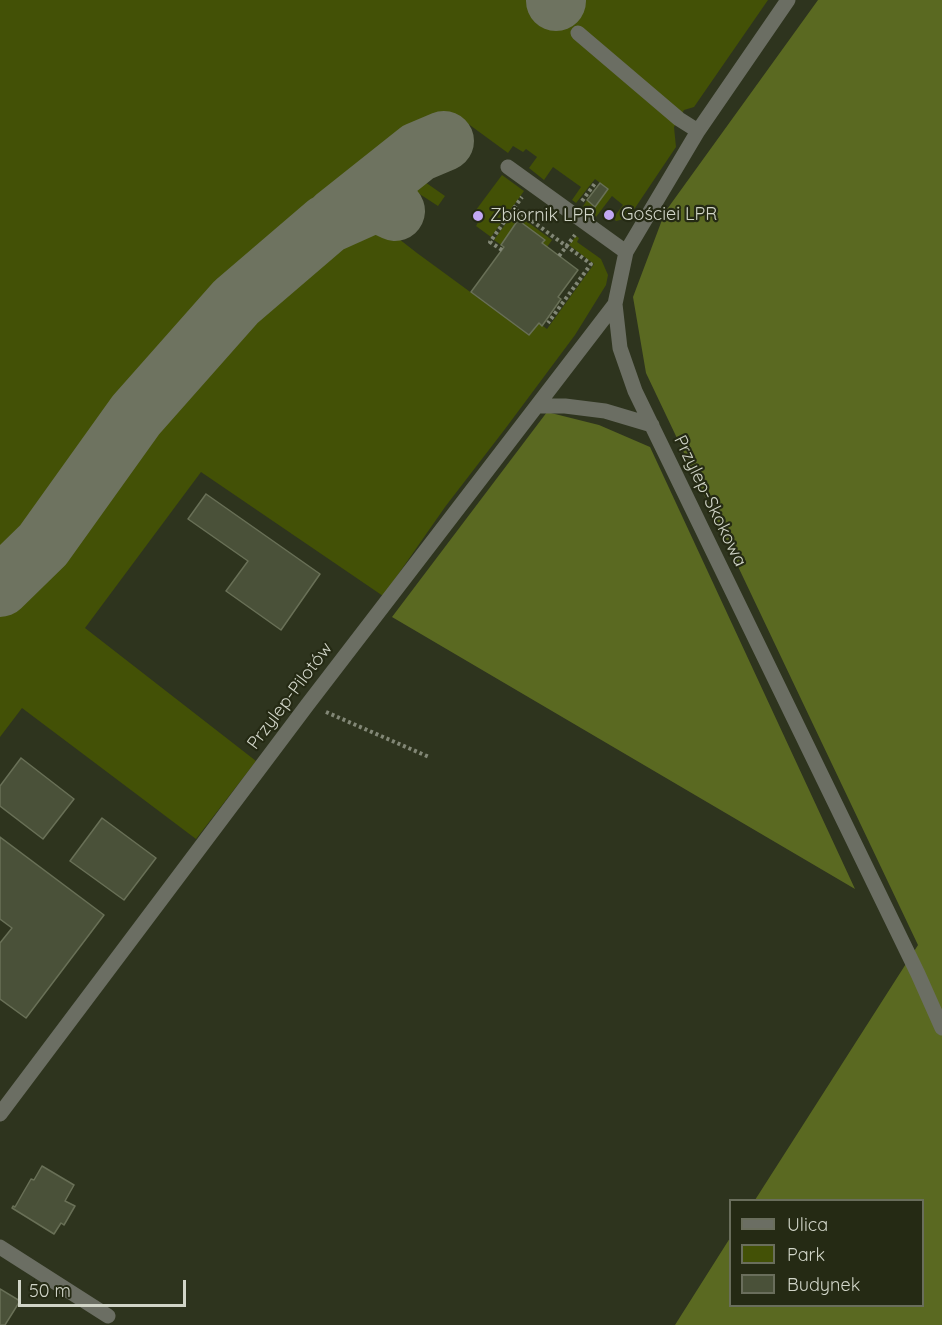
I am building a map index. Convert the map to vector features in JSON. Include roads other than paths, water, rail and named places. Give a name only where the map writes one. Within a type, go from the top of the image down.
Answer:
[{"type":"street","name":"Przylep-Skokowa","points":[[788,0],[698,131],[626,252],[615,304],[620,348],[635,391],[918,974],[942,1028]]},
{"type":"street","points":[[578,33],[679,119],[698,131]]},
{"type":"street","points":[[508,167],[626,252]]},
{"type":"street","name":"Przylep-Pilotów","points":[[0,1114],[308,704],[615,304]]},
{"type":"street","points":[[538,406],[565,406],[605,411],[652,425]]},
{"type":"street","points":[[0,1247],[108,1316]]},
{"type":"place","name":"Gościei LPR","points":[[609,215]]},
{"type":"place","name":"Zbiornik LPR","points":[[478,216]]}]
